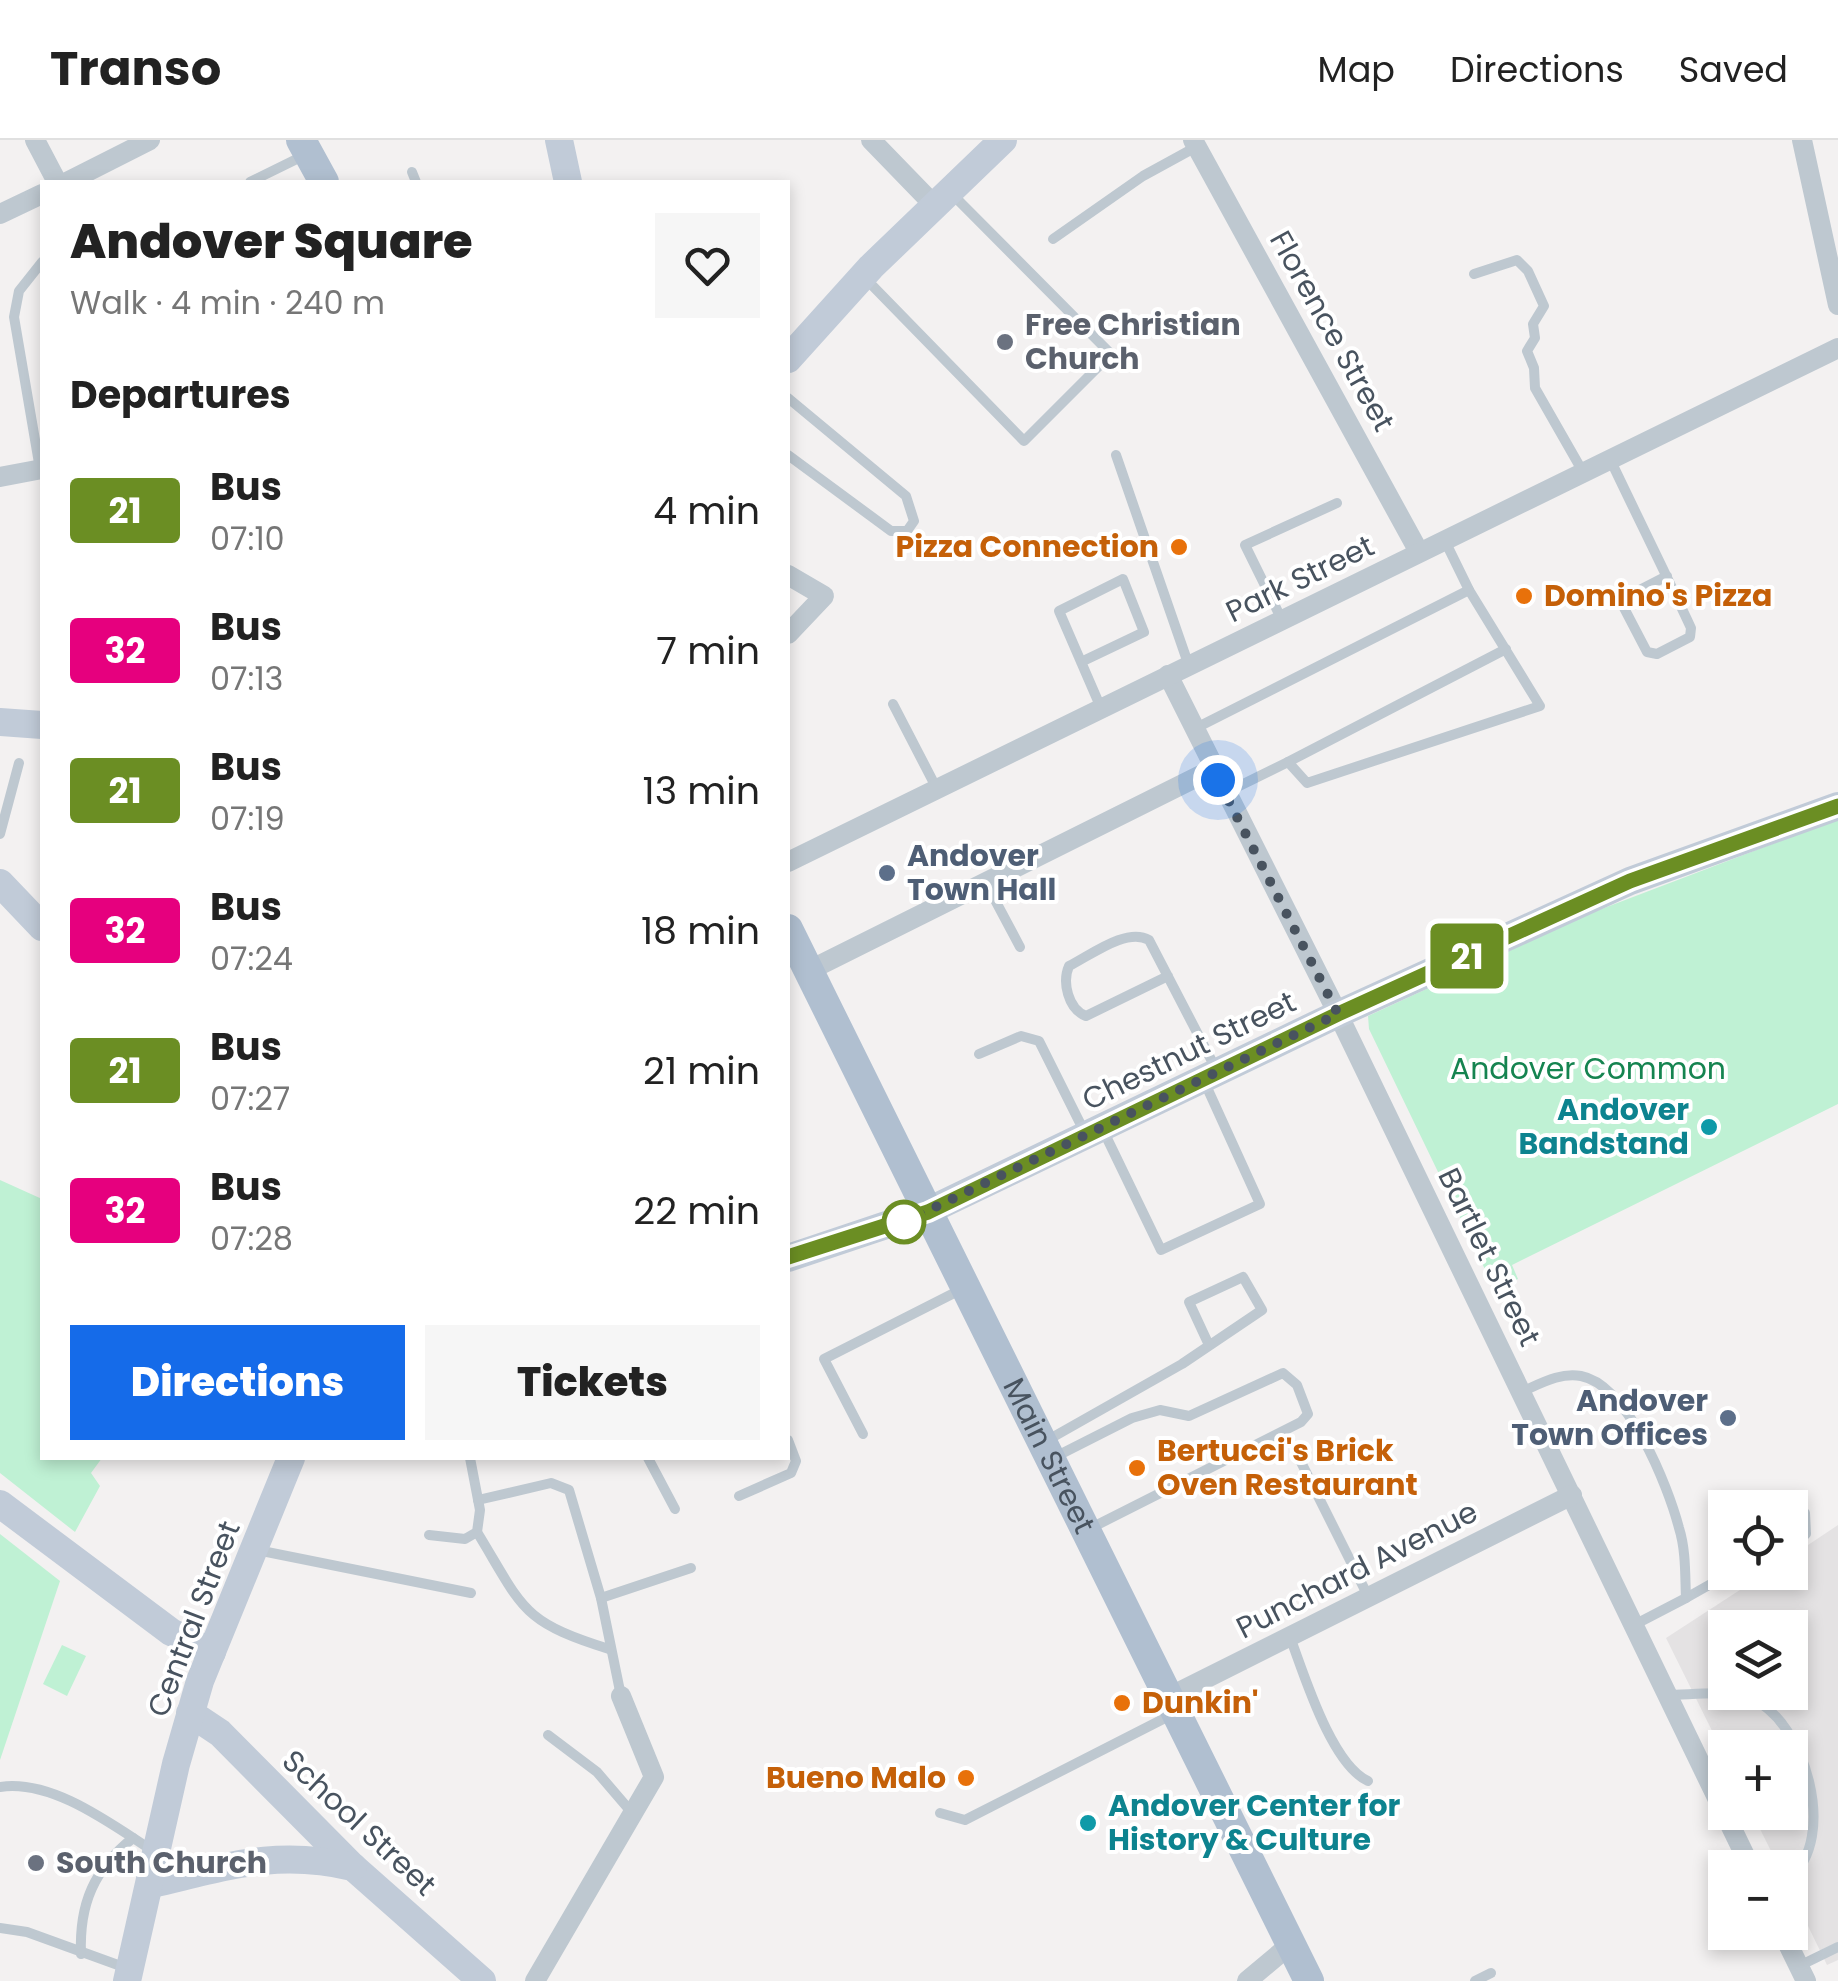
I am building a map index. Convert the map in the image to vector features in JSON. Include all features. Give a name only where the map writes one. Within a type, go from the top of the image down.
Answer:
[{"type":"main road","points":[[558,140],[568,180]]},
{"type":"main road","points":[[790,357],[863,276],[1003,140]]},
{"type":"main road","points":[[304,147],[323,180]]},
{"type":"main road","points":[[0,722],[40,724]]},
{"type":"main road","name":"Chestnut Street","points":[[790,1257],[928,1212],[1338,1014],[1630,881],[1838,806]]},
{"type":"main road","points":[[0,883],[40,925]]},
{"type":"main road","name":"Main Street","points":[[790,933],[1309,1981]]},
{"type":"main road","name":"Central Street","points":[[128,1975],[190,1714],[290,1460]]},
{"type":"main road","points":[[0,1504],[171,1632],[212,1652]]},
{"type":"main road","name":"School Street","points":[[190,1714],[220,1733],[353,1867],[482,1981]]},
{"type":"main road","points":[[152,1884],[254,1858],[304,1859],[353,1867]]},
{"type":"street","points":[[35,140],[56,180]]},
{"type":"street","points":[[71,180],[150,140]]},
{"type":"street","points":[[871,140],[941,197]]},
{"type":"street","points":[[1802,140],[1838,305]]},
{"type":"street","name":"Florence Street","points":[[1195,143],[1419,552]]},
{"type":"street","points":[[0,214],[40,195]]},
{"type":"street","name":"Park Street","points":[[790,861],[1838,348]]},
{"type":"street","points":[[0,477],[40,469]]},
{"type":"street","points":[[790,577],[824,596],[790,632]]},
{"type":"street","name":"Bartlet Street","points":[[1168,675],[1224,794],[1338,1014],[1742,1850]]},
{"type":"street","points":[[808,971],[1213,769]]},
{"type":"street","name":"Punchard Avenue","points":[[1172,1705],[1290,1637],[1572,1496]]},
{"type":"street","points":[[535,1981],[654,1777],[621,1696]]},
{"type":"street","points":[[1247,1981],[1290,1944]]},
{"type":"street","points":[[1791,1950],[1802,1974]]},
{"type":"lane","points":[[1053,239],[1195,143]]},
{"type":"lane","points":[[253,180],[304,147]]},
{"type":"lane","points":[[863,276],[1024,441],[1110,354],[941,197]]},
{"type":"lane","points":[[1474,274],[1517,260],[1528,271],[1544,306],[1533,324],[1535,338],[1527,351],[1534,368],[1535,388],[1583,472]]},
{"type":"lane","points":[[40,265],[20,291],[14,318],[40,463]]},
{"type":"lane","points":[[790,400],[906,496],[914,521],[907,530],[890,531],[790,456]]},
{"type":"lane","points":[[1116,455],[1189,667]]},
{"type":"lane","points":[[1610,458],[1692,628],[1690,637],[1658,654],[1647,652],[1624,606],[1628,596],[1666,576]]},
{"type":"lane","points":[[1283,622],[1245,545],[1336,503]]},
{"type":"lane","points":[[1288,762],[1306,783],[1540,706],[1469,590],[1445,541]]},
{"type":"lane","points":[[1081,662],[1144,632],[1122,579],[1059,611],[1081,662],[1101,708]]},
{"type":"lane","points":[[1194,729],[1469,590]]},
{"type":"lane","points":[[1224,794],[1506,648]]},
{"type":"lane","points":[[893,704],[936,789]]},
{"type":"lane","points":[[0,834],[20,762]]},
{"type":"lane","points":[[987,885],[1020,948]]},
{"type":"lane","points":[[979,1054],[1021,1036],[1039,1041],[1161,1250],[1260,1204],[1211,1078],[1168,976],[1150,940],[1129,936],[1069,966],[1065,985],[1075,1010],[1086,1016],[1168,976]]},
{"type":"lane","points":[[1045,1452],[1262,1310],[1243,1276],[1189,1302],[1208,1343]]},
{"type":"lane","points":[[863,1434],[824,1359],[965,1287]]},
{"type":"lane","points":[[1045,1452],[1160,1410],[1189,1416],[1283,1373],[1297,1385],[1308,1414],[1302,1422],[1084,1531]]},
{"type":"lane","points":[[1522,1392],[1575,1375],[1598,1382],[1623,1408],[1652,1457],[1680,1529],[1686,1598]]},
{"type":"lane","points":[[739,1496],[792,1473],[796,1461],[790,1445]]},
{"type":"lane","points":[[1300,1458],[1368,1598]]},
{"type":"lane","points":[[470,1460],[478,1500],[477,1532],[529,1616],[558,1632],[609,1649]]},
{"type":"lane","points":[[649,1460],[675,1508]]},
{"type":"lane","points":[[478,1500],[551,1483],[569,1490],[600,1598],[621,1696]]},
{"type":"lane","points":[[428,1536],[465,1538],[477,1532]]},
{"type":"lane","points":[[256,1550],[471,1593]]},
{"type":"lane","points":[[600,1598],[690,1568]]},
{"type":"lane","points":[[1634,1625],[1708,1586]]},
{"type":"lane","points":[[1290,1637],[1322,1720],[1354,1775],[1368,1780]]},
{"type":"lane","points":[[1667,1695],[1748,1696],[1782,1716],[1820,1796],[1820,1842],[1808,1861]]},
{"type":"lane","points":[[940,1813],[965,1820],[1172,1705]]},
{"type":"lane","points":[[548,1735],[597,1772],[633,1814]]},
{"type":"lane","points":[[0,1787],[12,1785],[67,1800],[157,1854]]},
{"type":"lane","points":[[81,1954],[82,1916],[90,1886],[107,1859],[132,1838]]},
{"type":"lane","points":[[0,1928],[27,1932],[128,1975]]},
{"type":"lane","points":[[1802,1974],[1838,1947]]},
{"type":"lane","points":[[1474,1981],[1491,1973]]},
{"type":"shaded area","points":[[1838,1525],[1838,1960],[1827,1965],[1808,1926],[1808,1850],[1770,1850],[1760,1830],[1808,1830],[1808,1730],[1712,1730],[1666,1638],[1708,1611],[1708,1710],[1808,1710],[1808,1610],[1709,1610],[1740,1590],[1808,1590],[1808,1545]]},
{"type":"green space","name":"Andover Common","points":[[1838,819],[1838,1104],[1512,1265],[1518,1279],[1495,1290],[1369,1029],[1368,1016],[1591,913]]},
{"type":"green space","points":[[0,1180],[40,1198],[40,1460],[101,1460],[91,1473],[100,1486],[75,1532],[0,1473]]},
{"type":"green space","points":[[0,1534],[60,1581],[0,1760]]},
{"type":"green space","points":[[62,1645],[86,1656],[67,1696],[43,1684]]},
{"type":"bus line","name":"21","points":[[790,1256],[928,1212],[1338,1014],[1630,881],[1838,806]]},
{"type":"place","name":"Free Christian Church","points":[[1005,342]]},
{"type":"place","name":"Pizza Connection","points":[[1179,547]]},
{"type":"place","name":"Domino's Pizza","points":[[1524,596]]},
{"type":"place","name":"Andover Town Hall","points":[[887,873]]},
{"type":"place","name":"Andover Bandstand","points":[[1709,1127]]},
{"type":"place","name":"Andover Town Offices","points":[[1728,1418]]},
{"type":"place","name":"Bertucci's Brick Oven Restaurant","points":[[1137,1468]]},
{"type":"place","name":"Dunkin'","points":[[1122,1703]]},
{"type":"place","name":"Bueno Malo","points":[[966,1778]]},
{"type":"place","name":"Andover Center for History & Culture","points":[[1088,1823]]},
{"type":"place","name":"South Church","points":[[36,1863]]},
{"type":"route","points":[[904,1222],[1338,1014],[1218,780]]}]
